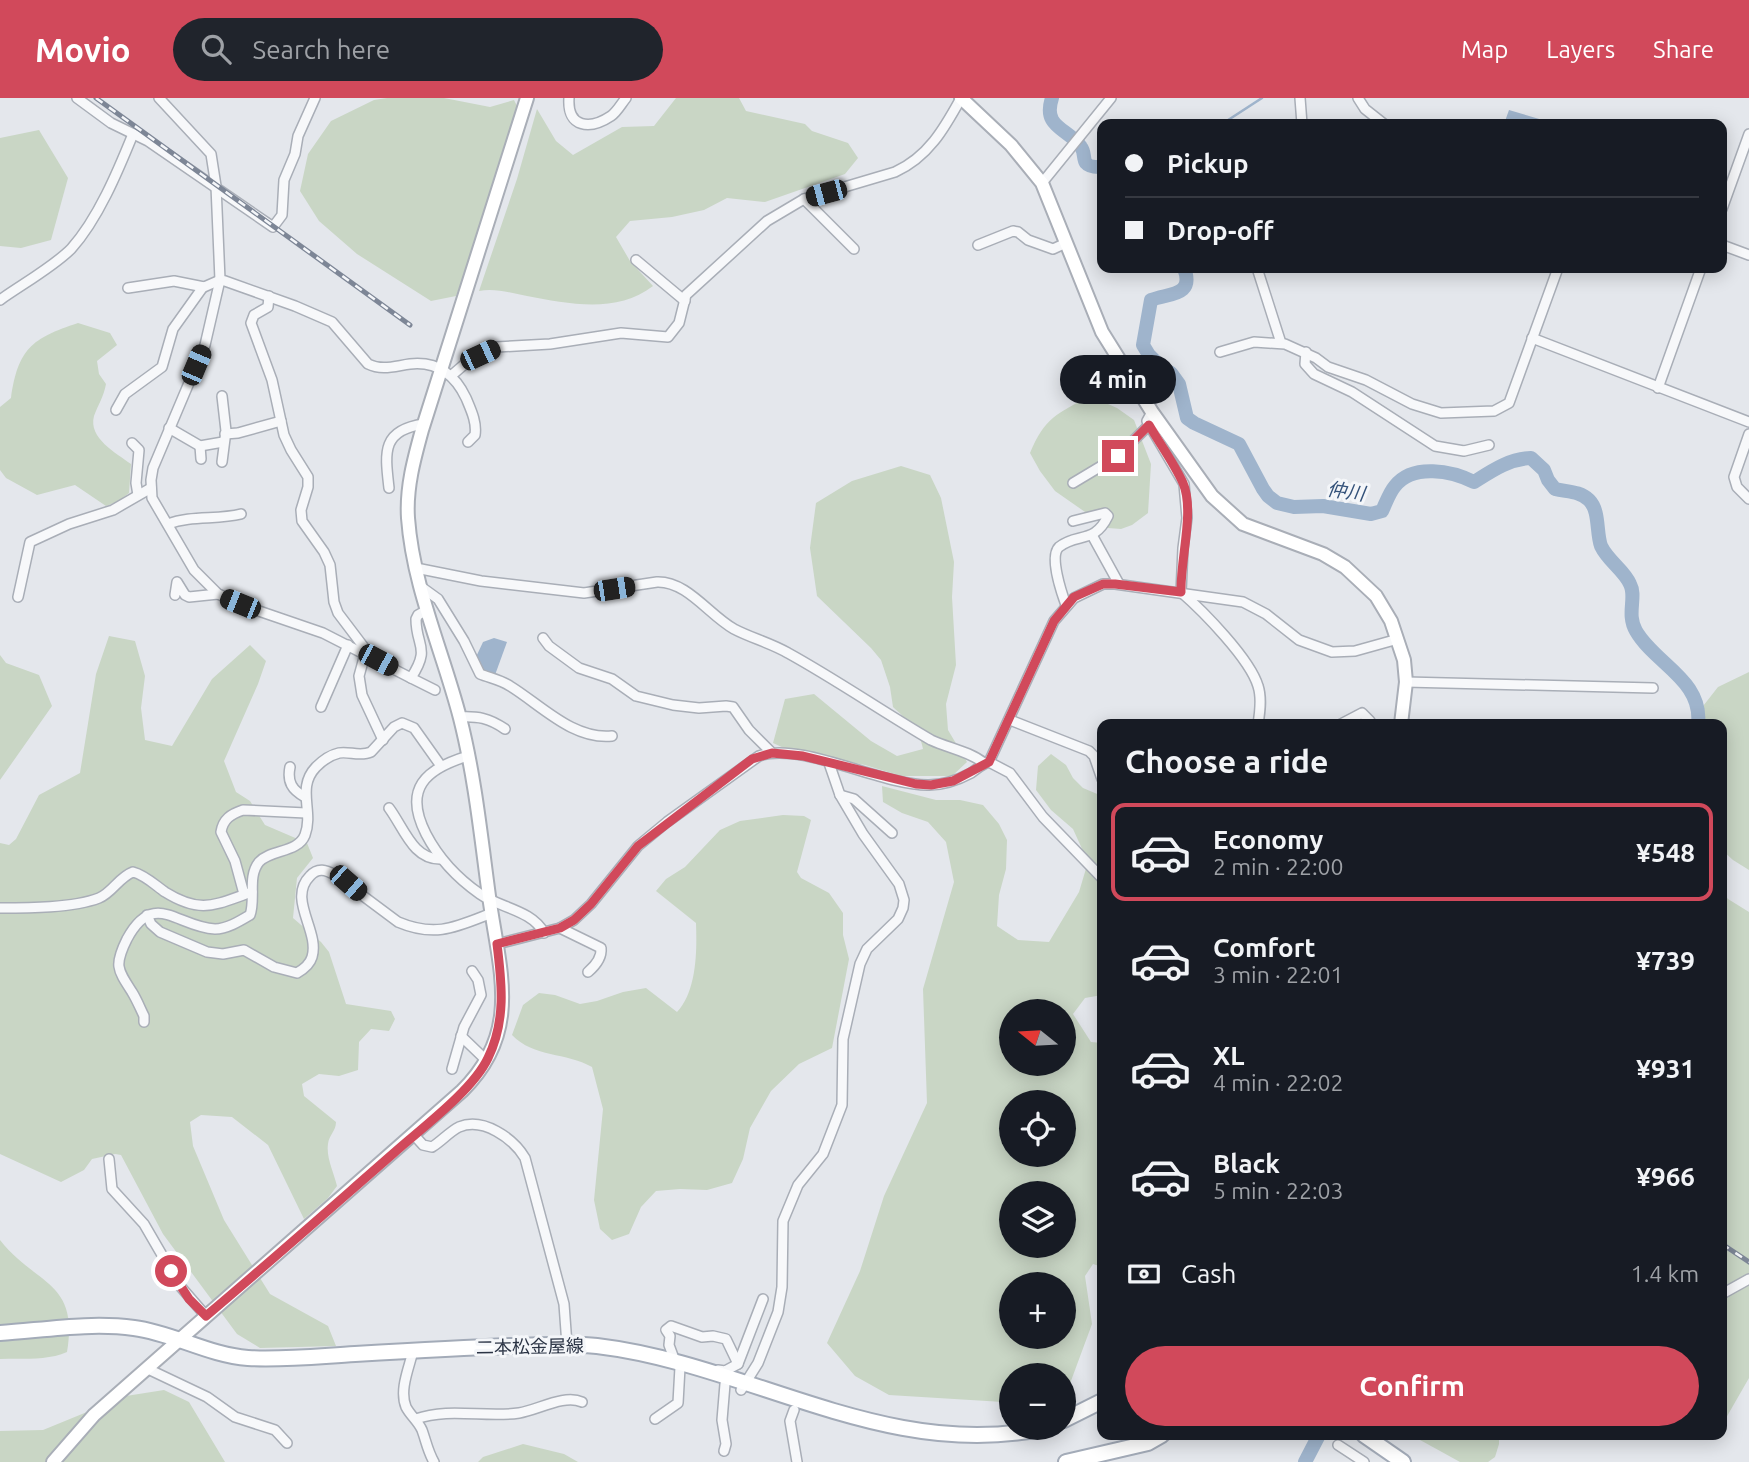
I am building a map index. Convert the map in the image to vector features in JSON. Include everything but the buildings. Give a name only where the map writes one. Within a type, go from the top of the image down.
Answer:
[{"type":"main road","name":"二本松金屋線","points":[[0,1333],[112,1326],[136,1328],[216,1353],[246,1357],[286,1358],[567,1345],[620,1350],[699,1374],[842,1428]]},
{"type":"main road","points":[[1076,1414],[1097,1404]]},
{"type":"main road","points":[[923,1446],[983,1447],[1015,1440]]},
{"type":"main road","points":[[1066,1462],[1153,1440]]},
{"type":"main road","points":[[1371,1440],[1404,1462]]},
{"type":"street","points":[[77,98],[111,123],[144,138],[273,227],[282,215],[284,180],[295,153],[298,136],[315,98]]},
{"type":"street","points":[[159,98],[211,154],[216,186],[220,280],[205,345],[152,468],[152,498],[194,570],[218,594],[323,633],[435,690]]},
{"type":"street","points":[[53,1462],[82,1427],[414,1135],[479,1074],[487,1061],[501,1019],[497,944],[468,757],[416,568],[408,517],[408,487],[424,424],[446,373],[527,98]]},
{"type":"street","points":[[569,98],[571,118],[574,122],[595,123],[614,115],[626,98]]},
{"type":"street","points":[[446,373],[497,347],[550,344],[621,333],[668,337],[679,323],[686,295],[754,231],[804,199],[908,166],[930,147],[961,98],[1012,145],[1042,183],[1102,332],[1152,412],[1222,507],[1243,524],[1323,554],[1345,567],[1376,596],[1398,639],[1406,682],[1402,719]]},
{"type":"street","points":[[1042,183],[1111,98]]},
{"type":"street","points":[[1300,98],[1302,119]]},
{"type":"street","points":[[1358,98],[1365,109],[1378,119]]},
{"type":"street","points":[[0,300],[62,256],[75,243],[112,185],[134,134]]},
{"type":"street","points":[[1727,195],[1749,134]]},
{"type":"street","points":[[804,199],[855,248]]},
{"type":"street","points":[[978,245],[1013,231],[1053,249],[1066,243]]},
{"type":"street","points":[[1727,248],[1749,255]]},
{"type":"street","points":[[636,260],[685,300]]},
{"type":"street","points":[[1258,273],[1281,344]]},
{"type":"street","points":[[1220,352],[1254,342],[1281,344],[1306,352],[1328,367],[1366,380],[1424,408],[1455,413],[1493,411],[1509,402],[1556,273]]},
{"type":"street","points":[[1658,388],[1699,273]]},
{"type":"street","points":[[116,410],[125,394],[162,367],[173,330],[203,287],[220,280],[269,296],[332,322],[373,367],[416,364],[446,373],[466,398],[475,421],[475,435],[468,442]]},
{"type":"street","points":[[128,288],[174,281],[203,287]]},
{"type":"street","points":[[269,296],[270,305],[254,315],[251,323],[271,380],[290,450],[308,477],[301,510],[302,521],[330,565],[334,602],[338,613],[363,646],[365,654],[359,676],[362,695],[383,740]]},
{"type":"street","points":[[1532,338],[1749,422]]},
{"type":"street","points":[[1306,352],[1305,364],[1314,374],[1352,392],[1435,446],[1464,451],[1489,445]]},
{"type":"street","points":[[222,396],[226,416],[222,462]]},
{"type":"street","points":[[1152,412],[1147,419],[1149,425],[1184,484],[1187,518],[1181,592]]},
{"type":"street","points":[[169,428],[201,446],[281,421]]},
{"type":"street","points":[[389,488],[386,461],[388,443],[392,437],[410,426],[424,424]]},
{"type":"street","points":[[1073,482],[1118,456],[1149,425]]},
{"type":"street","points":[[1749,434],[1734,477],[1737,487],[1749,499]]},
{"type":"street","points":[[132,443],[139,450],[136,483],[138,495]]},
{"type":"street","points":[[201,446],[201,459]]},
{"type":"street","points":[[18,597],[30,542],[69,524],[113,510],[151,488]]},
{"type":"street","points":[[1066,605],[1056,566],[1056,551],[1060,546],[1092,535],[1108,516],[1105,513],[1073,521]]},
{"type":"street","points":[[168,524],[181,519],[225,518],[241,514]]},
{"type":"street","points":[[1092,535],[1119,584]]},
{"type":"street","points":[[416,568],[481,580],[584,593],[669,582],[732,628],[785,652],[931,740],[1010,773],[1043,817],[1097,873]]},
{"type":"street","points":[[175,595],[177,582],[189,597],[218,594]]},
{"type":"street","points":[[497,944],[560,928],[584,911],[638,846],[752,759],[772,753],[803,756],[916,784],[931,785],[953,781],[973,772],[986,763],[1010,720],[1054,621],[1074,597],[1103,584],[1243,602],[1266,614],[1299,640],[1332,652],[1355,651],[1398,639]]},
{"type":"street","points":[[420,586],[438,599],[464,641],[480,674],[508,685],[573,727],[589,734],[612,736]]},
{"type":"street","points":[[1181,592],[1199,608],[1255,679],[1260,704],[1258,719]]},
{"type":"street","points":[[411,678],[422,651],[416,618],[427,610]]},
{"type":"street","points":[[543,638],[549,646],[579,668],[612,679],[636,696],[673,705],[733,708],[749,730],[772,753]]},
{"type":"street","points":[[321,707],[348,645]]},
{"type":"street","points":[[1406,682],[1653,688]]},
{"type":"street","points":[[1350,719],[1362,713],[1368,719]]},
{"type":"street","points":[[459,717],[481,717],[505,729]]},
{"type":"street","points":[[1010,720],[1089,751],[1097,764]]},
{"type":"street","points":[[0,908],[62,905],[100,898],[133,872],[141,874],[179,900],[198,907],[221,904],[248,893],[259,862],[302,840],[306,828],[305,783],[324,760],[340,752],[366,755],[398,724],[409,724],[441,766]]},
{"type":"street","points":[[468,757],[441,766],[421,786],[415,802],[420,822],[441,859],[491,906],[534,920],[544,933]]},
{"type":"street","points":[[741,1390],[758,1363],[778,1312],[782,1287],[783,1221],[798,1185],[823,1154],[842,1105],[843,1039],[860,964],[867,949],[898,919],[903,908],[904,900],[899,884],[863,834],[840,795],[829,763]]},
{"type":"street","points":[[290,767],[290,784],[305,797]]},
{"type":"street","points":[[840,795],[854,799],[892,833]]},
{"type":"street","points":[[389,808],[415,849],[428,859],[441,859]]},
{"type":"street","points":[[144,1022],[144,1016],[120,975],[118,963],[132,930],[147,915],[167,915],[219,929],[250,915],[253,907],[221,832],[226,820],[243,810],[306,813]]},
{"type":"street","points":[[147,915],[151,924],[160,932],[207,952],[218,954],[246,950],[274,967],[297,972],[308,964],[313,953],[302,896],[307,879],[318,870],[335,875],[398,922],[409,926],[441,931],[491,906]]},
{"type":"street","points":[[560,928],[601,948],[597,963],[588,972]]},
{"type":"street","points":[[452,1069],[468,1016],[481,995],[478,980],[472,971]]},
{"type":"street","points":[[461,1036],[487,1061]]},
{"type":"street","points":[[414,1135],[423,1145],[432,1147],[462,1126],[479,1124],[498,1133],[521,1151],[564,1304],[567,1345]]},
{"type":"street","points":[[109,1159],[112,1189],[145,1224],[180,1286],[206,1316]]},
{"type":"street","points":[[1727,1291],[1747,1280]]},
{"type":"street","points":[[699,1374],[711,1370],[725,1371],[738,1364],[763,1299]]},
{"type":"street","points":[[656,1419],[678,1403],[678,1367],[666,1330],[671,1326],[702,1337],[726,1339],[738,1364]]},
{"type":"street","points":[[413,1351],[404,1388],[404,1400],[407,1410],[416,1419],[435,1462]]},
{"type":"street","points":[[148,1368],[207,1397],[235,1417],[275,1430],[287,1443]]},
{"type":"street","points":[[724,1451],[726,1444],[722,1420],[725,1384]]},
{"type":"street","points":[[416,1419],[431,1413],[504,1415],[568,1401],[582,1402]]},
{"type":"street","points":[[794,1410],[790,1421],[797,1462]]},
{"type":"street","points":[[1338,1445],[1364,1462]]},
{"type":"green space","points":[[444,98],[490,107],[514,100],[517,106],[474,249],[456,296],[431,301],[357,254],[319,221],[300,191],[308,154],[331,121],[374,100]]},
{"type":"green space","points":[[676,98],[739,98],[746,111],[805,124],[812,131],[848,143],[858,158],[845,174],[765,202],[727,198],[704,210],[672,217],[630,221],[616,237],[630,261],[653,286],[639,295],[608,304],[576,304],[503,291],[479,291],[517,179],[537,109],[556,141],[573,155],[622,127],[654,126]]},
{"type":"green space","points":[[39,130],[68,178],[51,240],[21,248],[0,246],[0,138]]},
{"type":"green space","points":[[78,323],[110,333],[117,345],[97,361],[99,374],[106,384],[93,424],[99,438],[131,464],[129,493],[106,506],[75,485],[37,495],[6,478],[0,470],[0,407],[11,398],[23,357],[38,340]]},
{"type":"green space","points":[[1090,396],[1117,408],[1134,420],[1151,464],[1148,513],[1132,525],[1121,529],[1108,528],[1055,491],[1030,453],[1041,431],[1053,418]]},
{"type":"green space","points":[[901,466],[930,475],[941,498],[954,562],[952,597],[956,665],[946,704],[948,730],[967,762],[952,776],[901,776],[865,765],[786,749],[773,743],[785,699],[814,694],[871,741],[897,756],[923,749],[916,731],[893,707],[881,660],[817,596],[810,548],[816,503],[852,481]]},
{"type":"green space","points":[[109,636],[135,641],[145,676],[141,708],[145,740],[172,746],[212,679],[250,645],[266,661],[224,761],[236,792],[250,801],[265,825],[307,843],[313,858],[297,878],[293,918],[329,952],[346,1004],[391,1011],[395,1019],[389,1031],[371,1029],[359,1042],[358,1070],[339,1076],[319,1074],[302,1084],[304,1096],[336,1122],[328,1149],[337,1186],[328,1198],[304,1219],[268,1145],[232,1117],[201,1115],[190,1122],[193,1146],[224,1220],[270,1294],[328,1326],[336,1346],[260,1348],[237,1334],[163,1234],[121,1155],[92,1159],[84,1170],[61,1182],[0,1154],[0,843],[9,845],[16,839],[39,795],[80,773],[96,674]]},
{"type":"green space","points":[[0,655],[6,663],[39,675],[52,706],[0,780]]},
{"type":"green space","points":[[1749,672],[1749,870],[1727,855],[1727,719],[1693,719],[1718,687]]},
{"type":"green space","points":[[1051,754],[1066,765],[1083,788],[1097,794],[1097,996],[1085,998],[1076,1010],[1076,999],[999,999],[999,1076],[1076,1076],[1076,1019],[1091,1042],[1097,1043],[1097,1265],[1093,1264],[1085,1276],[1092,1324],[1076,1367],[1076,1363],[999,1363],[999,1402],[889,1395],[855,1376],[827,1343],[860,1271],[884,1196],[927,1103],[923,989],[954,882],[946,842],[928,822],[902,813],[883,802],[882,786],[936,800],[960,800],[983,805],[999,824],[1007,840],[1006,869],[999,895],[997,926],[1018,940],[1049,942],[1079,892],[1088,862],[1073,829],[1051,810],[1036,790],[1038,766]]},
{"type":"green space","points":[[783,815],[804,816],[811,820],[797,872],[801,878],[829,893],[843,913],[843,935],[849,959],[832,1048],[799,1064],[771,1091],[750,1128],[743,1159],[732,1183],[707,1190],[656,1191],[641,1207],[629,1234],[612,1240],[600,1229],[594,1200],[603,1109],[592,1067],[530,1048],[512,1035],[523,1005],[539,993],[555,995],[580,1004],[646,988],[677,1012],[689,993],[692,982],[696,957],[696,923],[656,891],[666,879],[685,867],[720,830],[740,821]]},
{"type":"green space","points":[[1727,898],[1749,912],[1749,1378],[1727,1416]]},
{"type":"green space","points":[[0,1240],[61,1297],[67,1311],[69,1328],[67,1352],[43,1358],[0,1359]]},
{"type":"green space","points":[[164,1390],[189,1402],[225,1462],[0,1462],[0,1431],[43,1430],[126,1396]]},
{"type":"green space","points":[[1420,1440],[1499,1440],[1495,1457],[1488,1462],[1460,1462]]},
{"type":"green space","points":[[523,1444],[564,1454],[578,1462],[478,1462],[483,1457]]},
{"type":"water","points":[[1509,110],[1539,119],[1506,119]]},
{"type":"water","points":[[494,638],[507,642],[495,675],[485,672],[476,657],[483,642]]},
{"type":"waterway","name":"仲川","points":[[1052,98],[1050,116],[1053,122],[1081,147],[1088,165],[1097,167]]},
{"type":"waterway","points":[[1230,119],[1262,98]]},
{"type":"waterway","name":"仲川","points":[[1185,273],[1186,284],[1183,289],[1151,300],[1143,345],[1149,355],[1171,373],[1179,384],[1187,418],[1239,444],[1268,496],[1277,503],[1294,507],[1323,506],[1371,514],[1382,511],[1395,486],[1412,474],[1444,472],[1474,482],[1508,463],[1531,458],[1544,470],[1555,489],[1573,492],[1589,500],[1596,516],[1601,546],[1632,589],[1633,625],[1644,643],[1686,684],[1698,709],[1698,719]]},
{"type":"waterway","name":"仲川","points":[[1305,1462],[1316,1440]]},
{"type":"railway","points":[[96,98],[410,325]]},
{"type":"railway","points":[[1727,1247],[1749,1262]]},
{"type":"route","points":[[171,1271],[189,1299],[206,1316],[412,1137],[479,1074],[487,1061],[501,1019],[497,944],[544,933],[574,920],[591,904],[638,846],[752,759],[772,753],[803,756],[916,784],[931,785],[953,781],[989,762],[1054,621],[1074,597],[1103,584],[1181,592],[1187,518],[1184,484],[1149,425],[1118,456]]}]
